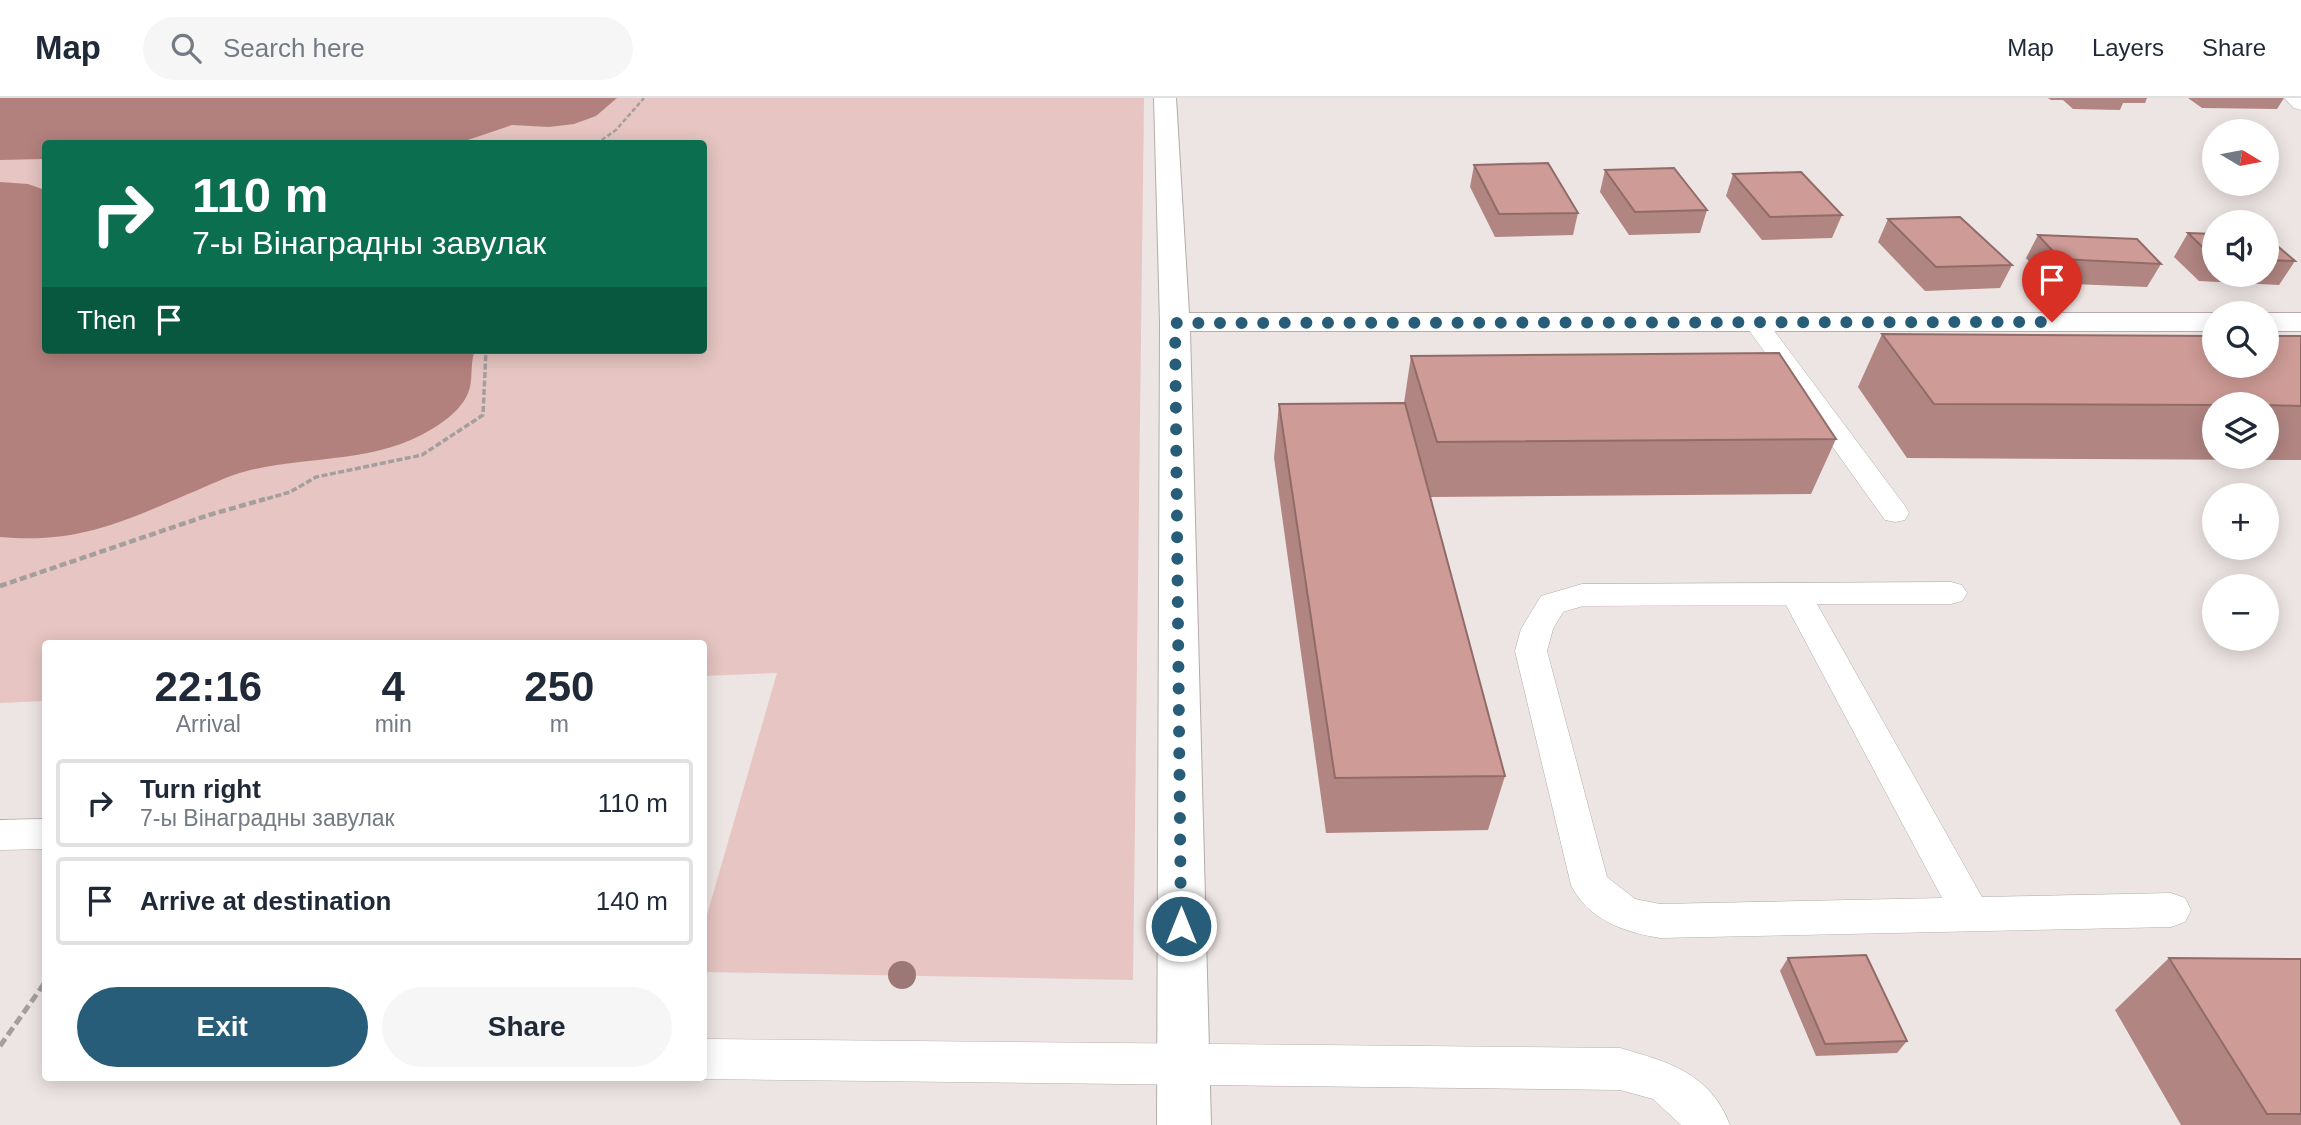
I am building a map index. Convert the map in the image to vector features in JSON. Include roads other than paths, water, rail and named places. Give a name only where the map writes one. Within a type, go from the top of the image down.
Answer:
[{"type":"street","points":[[1165,98],[1175,323],[1184,1125]]},
{"type":"street","points":[[1175,323],[2202,322]]},
{"type":"street","points":[[2279,322],[2301,322]]},
{"type":"lane","points":[[2293,98],[2301,104]]},
{"type":"lane","points":[[1755,322],[1895,513]]},
{"type":"lane","points":[[1796,593],[1971,915]]},
{"type":"lane","points":[[1951,593],[1582,595],[1552,604],[1536,628],[1531,651],[1590,885],[1606,901],[1630,917],[1660,921],[2171,911]]},
{"type":"lane","points":[[0,835],[42,834]]},
{"type":"lane","points":[[707,1059],[1620,1069],[1667,1082],[1705,1117],[1708,1125]]}]
